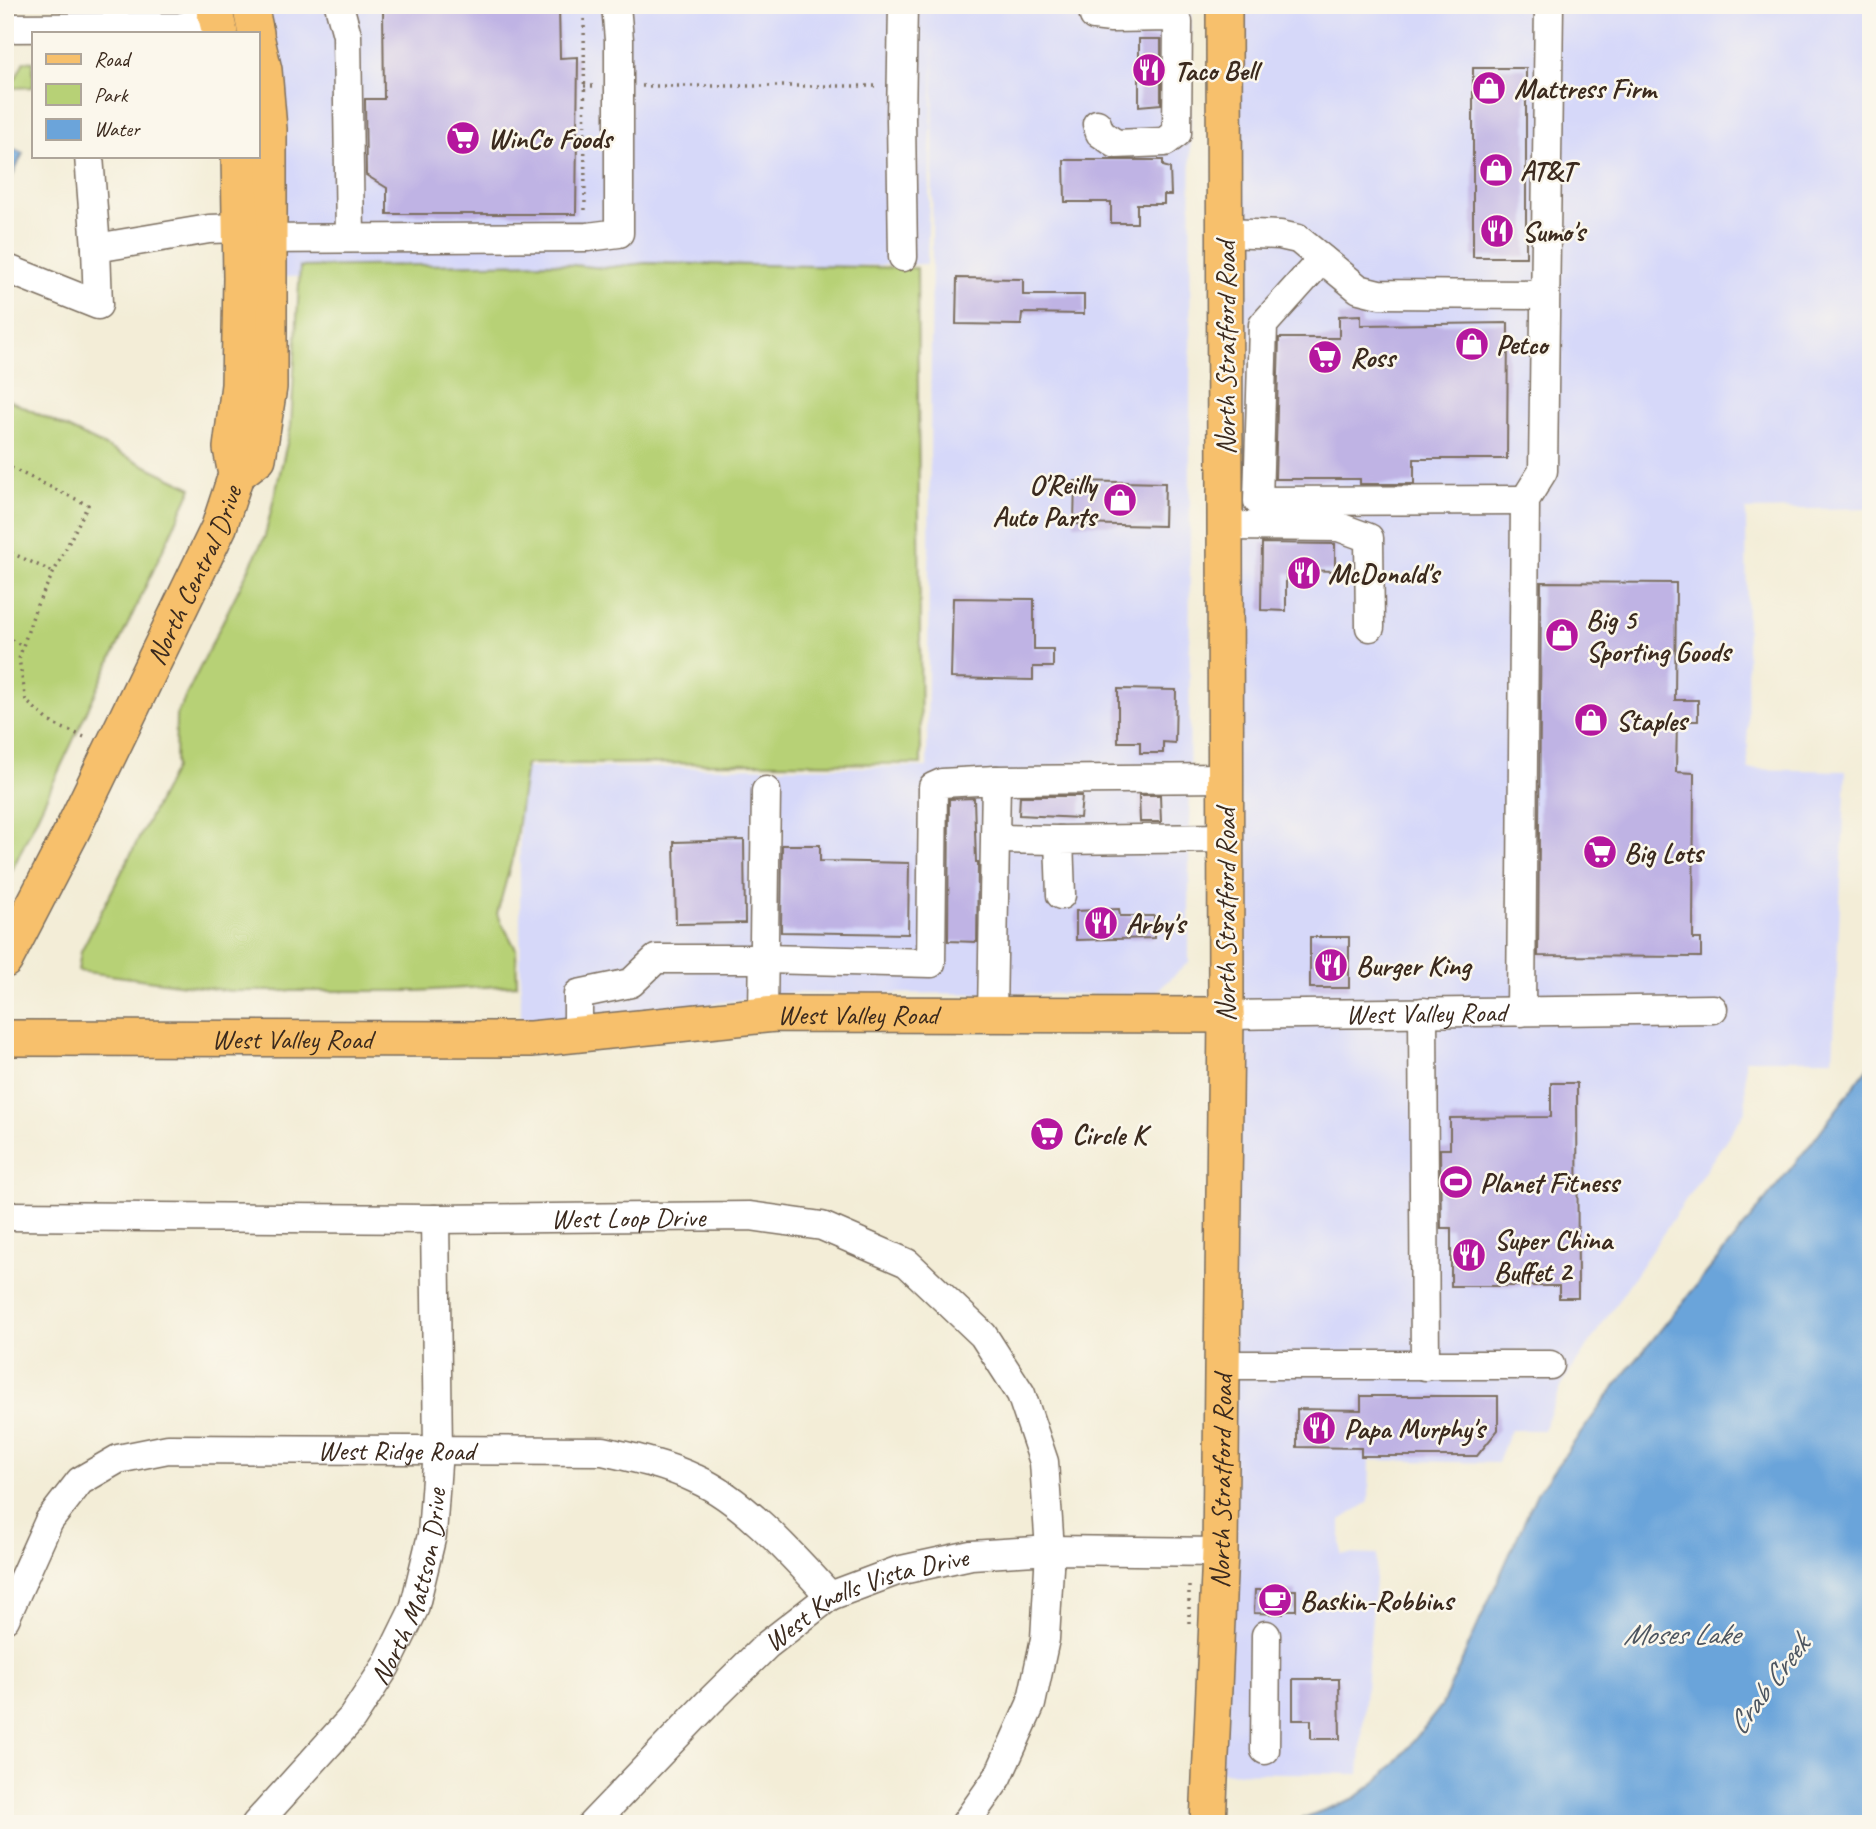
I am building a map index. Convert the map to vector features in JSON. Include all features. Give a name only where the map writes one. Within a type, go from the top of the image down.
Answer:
[{"type":"main road","points":[[250,5],[256,32]]},
{"type":"main road","name":"North Stratford Road","points":[[1208,1824],[1220,1552],[1226,1014],[1224,5]]},
{"type":"main road","points":[[250,236],[269,129],[264,71],[259,49]]},
{"type":"main road","points":[[239,158],[250,236]]},
{"type":"main road","name":"North Central Drive","points":[[5,960],[219,527],[236,475],[258,458],[268,387],[250,236]]},
{"type":"main road","name":"West Valley Road","points":[[5,1038],[531,1040],[763,1016],[1226,1014]]},
{"type":"street","points":[[339,5],[347,35],[350,238]]},
{"type":"street","points":[[96,248],[209,229],[250,236],[350,238],[588,237],[619,233],[616,5]]},
{"type":"street","points":[[902,5],[903,257]]},
{"type":"street","points":[[1521,1012],[1525,500],[1543,471],[1549,5]]},
{"type":"street","points":[[1094,16],[1170,17],[1178,22],[1177,133],[1165,142],[1116,144],[1100,133],[1097,124]]},
{"type":"street","points":[[5,28],[78,31],[181,27],[217,19]]},
{"type":"street","points":[[5,268],[98,305],[89,158]]},
{"type":"street","points":[[1225,233],[1280,235],[1298,239],[1359,289],[1379,294],[1545,296]]},
{"type":"street","points":[[1322,259],[1263,325],[1258,501],[1525,500]]},
{"type":"street","points":[[1225,526],[1339,527],[1369,538],[1370,627]]},
{"type":"street","points":[[578,1035],[578,994],[631,983],[656,959],[931,963],[933,787],[942,783],[1225,778]]},
{"type":"street","points":[[992,1016],[996,780]]},
{"type":"street","points":[[763,1016],[766,791]]},
{"type":"street","points":[[996,839],[1226,838]]},
{"type":"street","points":[[1059,840],[1061,895]]},
{"type":"street","name":"West Valley Road","points":[[1226,1014],[1713,1009]]},
{"type":"street","points":[[1423,1012],[1425,1366]]},
{"type":"street","name":"West Loop Drive","points":[[5,1216],[435,1219],[750,1216],[822,1226],[907,1263],[984,1335],[1021,1394],[1044,1462],[1051,1550],[1045,1639],[1031,1704],[998,1777],[965,1824]]},
{"type":"street","name":"North Mattson Drive","points":[[256,1824],[352,1717],[386,1666],[414,1609],[432,1535],[438,1450],[435,1219]]},
{"type":"street","points":[[1221,1365],[1550,1364]]},
{"type":"street","name":"West Ridge Road","points":[[5,1619],[49,1521],[80,1481],[118,1459],[168,1449],[603,1451],[649,1461],[698,1479],[734,1502],[789,1552],[830,1596]]},
{"type":"street","name":"West Knolls Vista Drive","points":[[592,1824],[767,1644],[830,1596],[897,1571],[971,1555],[1051,1550],[1220,1552]]},
{"type":"street","points":[[1265,1750],[1266,1634]]},
{"type":"path","points":[[584,5],[585,216]]},
{"type":"path","points":[[584,86],[902,86]]},
{"type":"path","points":[[5,465],[88,505],[36,607],[19,659],[26,701],[53,724],[111,749]]},
{"type":"path","points":[[5,550],[53,572]]},
{"type":"path","points":[[5,636],[23,646]]},
{"type":"shaded area","points":[[213,5],[1191,5],[1189,962],[1154,994],[785,993],[609,1019],[521,1022],[519,768],[927,767],[934,38],[927,264],[241,278],[257,158],[259,158],[259,32],[220,32]]},
{"type":"shaded area","points":[[1224,5],[1871,5],[1871,508],[1746,510],[1748,769],[1846,771],[1833,1059],[1745,1059],[1746,1110],[1564,1381],[1543,1430],[1510,1430],[1498,1463],[1370,1460],[1369,1502],[1341,1520],[1341,1554],[1377,1555],[1359,1774],[1210,1772]]},
{"type":"green space","points":[[24,61],[32,62],[32,87],[11,88]]},
{"type":"green space","points":[[552,263],[603,268],[645,263],[917,268],[921,764],[526,764],[514,852],[497,914],[516,949],[517,985],[417,991],[231,991],[78,971],[81,951],[175,768],[176,716],[265,536],[291,426],[300,267]]},
{"type":"green space","points":[[5,398],[192,488],[5,885]]},
{"type":"water","points":[[5,145],[23,153],[7,188],[5,187]]},
{"type":"water","name":"Moses Lake","points":[[1871,1063],[1871,1824],[1288,1824],[1355,1798],[1380,1779],[1442,1705],[1537,1493],[1616,1385],[1813,1141]]},
{"type":"building","name":"WinCo Foods","points":[[559,5],[560,58],[578,57],[576,214],[387,214],[387,188],[366,175],[365,99],[384,99],[383,7]]},
{"type":"building","points":[[1139,39],[1161,39],[1161,104],[1139,106]]},
{"type":"building","points":[[1473,68],[1526,68],[1526,257],[1473,257]]},
{"type":"building","points":[[1064,160],[1163,160],[1163,166],[1170,168],[1171,195],[1164,195],[1164,204],[1137,204],[1137,223],[1111,223],[1111,202],[1065,202]]},
{"type":"building","points":[[957,278],[1023,279],[1023,295],[1084,295],[1084,314],[1022,313],[1021,325],[956,324]]},
{"type":"building","points":[[1361,315],[1361,325],[1508,323],[1507,459],[1414,459],[1414,484],[1360,484],[1360,479],[1275,479],[1279,338],[1339,338],[1339,316]]},
{"type":"building","points":[[1075,481],[1165,483],[1164,526],[1074,524]]},
{"type":"building","points":[[1262,543],[1335,544],[1335,571],[1299,570],[1299,574],[1286,573],[1286,611],[1261,610]]},
{"type":"building","points":[[1541,582],[1676,583],[1675,700],[1698,700],[1698,721],[1677,721],[1676,772],[1694,773],[1693,939],[1701,939],[1701,957],[1538,956]]},
{"type":"building","points":[[953,598],[1034,599],[1034,649],[1053,649],[1053,667],[1033,667],[1033,680],[951,678]]},
{"type":"building","points":[[1118,689],[1176,690],[1175,743],[1163,742],[1163,753],[1140,753],[1140,742],[1118,742]]},
{"type":"building","points":[[1139,795],[1160,795],[1161,822],[1140,822]]},
{"type":"building","points":[[1020,796],[1082,796],[1080,818],[1019,815]]},
{"type":"building","points":[[974,798],[978,862],[977,942],[948,941],[949,799]]},
{"type":"building","points":[[744,840],[745,923],[676,924],[674,842]]},
{"type":"building","points":[[782,845],[820,845],[820,861],[909,863],[908,934],[781,932]]},
{"type":"building","points":[[1119,909],[1120,916],[1154,916],[1154,938],[1076,940],[1076,911]]},
{"type":"building","points":[[1310,937],[1349,937],[1349,988],[1310,988]]},
{"type":"building","points":[[1551,1083],[1577,1083],[1578,1298],[1559,1298],[1559,1286],[1451,1286],[1451,1228],[1441,1228],[1440,1149],[1450,1149],[1450,1118],[1551,1117]]},
{"type":"building","points":[[1361,1396],[1498,1396],[1498,1430],[1477,1456],[1361,1456],[1361,1448],[1297,1447],[1297,1409],[1361,1410]]},
{"type":"building","name":"Baskin-Robbins","points":[[1255,1590],[1296,1590],[1296,1610],[1284,1610],[1283,1614],[1254,1613]]},
{"type":"building","points":[[1293,1679],[1339,1679],[1340,1739],[1311,1739],[1311,1720],[1293,1720]]},
{"type":"place","name":"Taco Bell","points":[[1149,70]]},
{"type":"place","name":"Mattress Firm","points":[[1489,88]]},
{"type":"place","name":"WinCo Foods","points":[[463,138]]},
{"type":"place","name":"AT&T","points":[[1496,170]]},
{"type":"place","name":"Sumo's","points":[[1497,231]]},
{"type":"place","name":"Petco","points":[[1472,344]]},
{"type":"place","name":"Ross","points":[[1325,357]]},
{"type":"place","name":"O'Reilly Auto Parts","points":[[1120,500]]},
{"type":"place","name":"McDonald's","points":[[1304,573]]},
{"type":"place","name":"Big 5 Sporting Goods","points":[[1562,635]]},
{"type":"place","name":"Staples","points":[[1591,720]]},
{"type":"place","name":"Big Lots","points":[[1600,852]]},
{"type":"place","name":"Arby's","points":[[1101,923]]},
{"type":"place","name":"Burger King","points":[[1331,965]]},
{"type":"place","name":"Circle K","points":[[1047,1134]]},
{"type":"place","name":"Planet Fitness","points":[[1456,1182]]},
{"type":"place","name":"Super China Buffet 2","points":[[1469,1255]]},
{"type":"place","name":"Papa Murphy's","points":[[1319,1428]]},
{"type":"place","name":"Baskin-Robbins","points":[[1275,1600]]},
{"type":"water label","name":"Crab Creek","points":[[1768,1685]]}]
